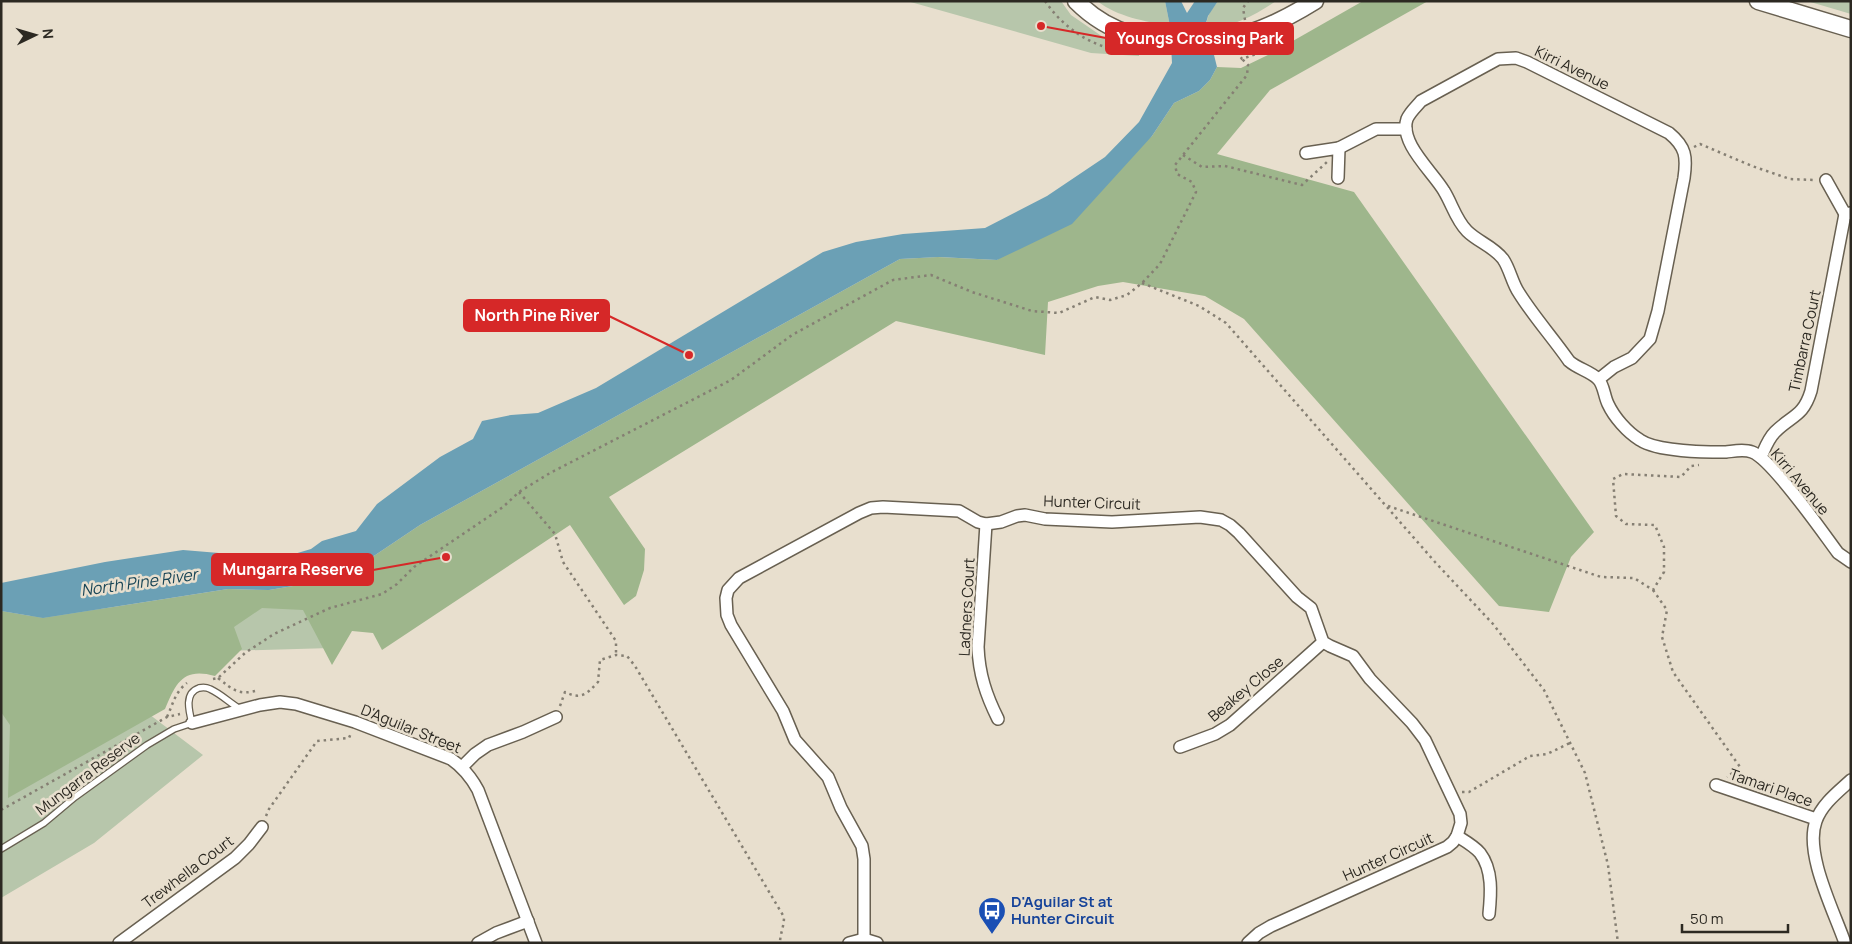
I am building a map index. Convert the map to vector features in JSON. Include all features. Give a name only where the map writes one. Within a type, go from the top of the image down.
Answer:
[{"type":"main road","points":[[1076,1],[1097,19],[1117,30],[1144,38],[1168,41],[1215,39],[1249,33],[1273,24],[1315,1]]},
{"type":"main road","points":[[1758,1],[1851,29]]},
{"type":"street","name":"Kirri Avenue","points":[[1406,129],[1407,120],[1412,110],[1421,101],[1486,64],[1498,59],[1516,58],[1669,133],[1679,141],[1684,151]]},
{"type":"street","points":[[1306,153],[1339,148],[1376,129],[1406,129],[1408,140],[1413,150],[1444,191],[1461,224],[1468,232],[1490,246],[1503,259],[1519,294],[1575,366],[1599,380],[1614,367],[1632,358],[1650,339],[1658,311],[1684,178],[1686,158],[1684,151]]},
{"type":"street","points":[[1338,178],[1339,148]]},
{"type":"street","name":"Timbarra Court","points":[[1761,456],[1775,432],[1800,413],[1808,403],[1811,391],[1848,213],[1826,180]]},
{"type":"street","name":"Kirri Avenue","points":[[1599,380],[1608,404],[1615,416],[1641,441],[1671,449],[1724,452],[1746,450],[1761,456],[1838,553],[1851,562]]},
{"type":"street","points":[[864,939],[864,859],[862,846],[841,808],[828,777],[795,740],[783,711],[731,625],[727,614],[726,598],[728,590],[739,578],[871,508],[959,511],[978,522],[986,524]]},
{"type":"street","name":"Hunter Circuit","points":[[986,524],[1025,515],[1045,519],[1112,522],[1200,518],[1221,520],[1239,533],[1297,597],[1311,608],[1324,642]]},
{"type":"street","name":"Ladners Court","points":[[986,524],[978,647],[979,663],[987,696],[998,719]]},
{"type":"street","points":[[1324,642],[1353,656],[1370,680],[1412,723],[1425,740],[1460,814],[1461,823],[1457,836],[1474,848],[1484,861],[1490,879],[1492,894],[1489,914]]},
{"type":"street","name":"Beakey Close","points":[[1180,747],[1216,734],[1230,725],[1324,642]]},
{"type":"street","name":"D'Aguilar Street","points":[[192,723],[280,702],[296,704],[355,722],[440,754],[462,767],[471,777],[478,790],[536,943]]},
{"type":"street","points":[[462,767],[474,754],[488,745],[556,717]]},
{"type":"street","points":[[1845,943],[1825,889],[1812,842],[1816,819],[1824,805],[1851,780]]},
{"type":"street","name":"Tamari Place","points":[[1716,785],[1816,819]]},
{"type":"street","name":"Trewhella Court","points":[[126,941],[235,858],[262,827]]},
{"type":"street","name":"Hunter Circuit","points":[[1248,943],[1258,932],[1447,847],[1457,836]]},
{"type":"street","points":[[478,943],[496,933],[528,920]]},
{"type":"street","points":[[849,943],[864,939],[877,943]]},
{"type":"lane","points":[[192,723],[189,711],[190,695],[195,689],[202,687],[210,688],[241,710]]},
{"type":"lane","name":"Mungarra Reserve","points":[[1,849],[44,823],[147,745],[174,729],[192,723]]},
{"type":"path","points":[[1246,23],[1243,8],[1248,1]]},
{"type":"path","points":[[1242,59],[1256,54],[1253,45]]},
{"type":"path","points":[[259,690],[247,694],[231,689],[218,678],[245,653],[274,634],[330,608],[382,594],[397,584],[414,566],[503,507],[519,492],[550,473],[731,380],[792,335],[893,280],[931,275],[972,292],[1032,311],[1059,313],[1095,298],[1110,300],[1127,295],[1142,283],[1160,264],[1196,192],[1192,182],[1177,174],[1175,165],[1247,75],[1248,66],[1236,50],[1232,49]]},
{"type":"path","points":[[1684,151],[1700,144],[1752,166],[1790,179],[1826,180]]},
{"type":"path","points":[[1183,155],[1202,168],[1225,166],[1302,185],[1339,148]]},
{"type":"path","points":[[1142,283],[1199,306],[1226,323],[1499,631],[1544,690],[1585,773],[1608,865],[1618,943]]},
{"type":"path","points":[[1653,590],[1664,572],[1664,548],[1655,525],[1626,524],[1616,516],[1613,479],[1623,474],[1681,477],[1690,466],[1699,466]]},
{"type":"path","points":[[519,492],[555,534],[563,562],[616,641],[616,655]]},
{"type":"path","points":[[1387,506],[1601,577],[1634,578],[1653,590],[1667,610],[1662,637],[1673,672],[1740,767],[1716,785]]},
{"type":"path","points":[[556,717],[565,692],[574,697],[587,694],[598,682],[600,660],[616,655],[627,656],[635,666],[784,918],[784,928],[780,943]]},
{"type":"path","points":[[1,810],[167,717],[189,711]]},
{"type":"path","points":[[262,827],[269,809],[317,741],[349,738],[355,722]]},
{"type":"path","points":[[1451,795],[1459,791],[1469,792],[1530,756],[1547,754],[1570,743]]},
{"type":"green space","points":[[907,1],[1061,1],[1071,15],[1103,37],[1139,47],[1139,56],[1091,53]]},
{"type":"green space","points":[[1097,1],[1165,1],[1170,26],[1122,15]]},
{"type":"green space","points":[[1218,1],[1276,1],[1244,19],[1208,30],[1208,18]]},
{"type":"green space","points":[[1363,1],[1428,1],[1270,90],[1217,154],[1354,192],[1594,532],[1571,557],[1549,612],[1499,606],[1244,319],[1205,296],[1123,282],[1098,286],[1048,302],[1045,355],[896,321],[609,497],[645,549],[644,570],[636,596],[624,605],[570,525],[382,650],[373,633],[352,631],[332,665],[303,610],[262,608],[234,627],[242,649],[215,676],[195,674],[182,679],[165,709],[8,798],[10,725],[1,712],[1,611],[43,618],[228,589],[269,590],[341,578],[420,525],[900,259],[938,257],[997,260],[1152,136],[1174,103],[1199,91],[1210,80],[1217,67],[1241,68],[1270,54]]},
{"type":"green space","points":[[1807,1],[1851,1],[1851,14]]},
{"type":"green space","points":[[908,310],[573,514],[357,619],[331,648],[223,651],[133,702],[203,755],[94,843],[1,898],[1,611],[29,616],[337,585]]},
{"type":"water","name":"North Pine River","points":[[1165,1],[1181,1],[1187,13],[1195,1],[1218,1],[1208,16],[1206,23],[1217,67],[1210,80],[1199,91],[1174,103],[1152,136],[1072,224],[997,260],[939,257],[900,259],[420,525],[341,578],[269,590],[228,589],[43,618],[1,611],[1,583],[105,562],[183,550],[243,555],[274,560],[311,549],[322,541],[356,531],[377,504],[440,457],[473,439],[482,421],[511,415],[538,413],[596,388],[823,252],[856,242],[903,234],[985,228],[1047,196],[1105,157],[1139,122],[1172,63],[1170,26]]},
{"type":"place","name":"Youngs Crossing Park","points":[[1041,26]]},
{"type":"place","name":"North Pine River","points":[[689,355]]},
{"type":"place","name":"Mungarra Reserve","points":[[446,557]]},
{"type":"place","name":"D'Aguilar St at Hunter Circuit","points":[[992,935]]}]
